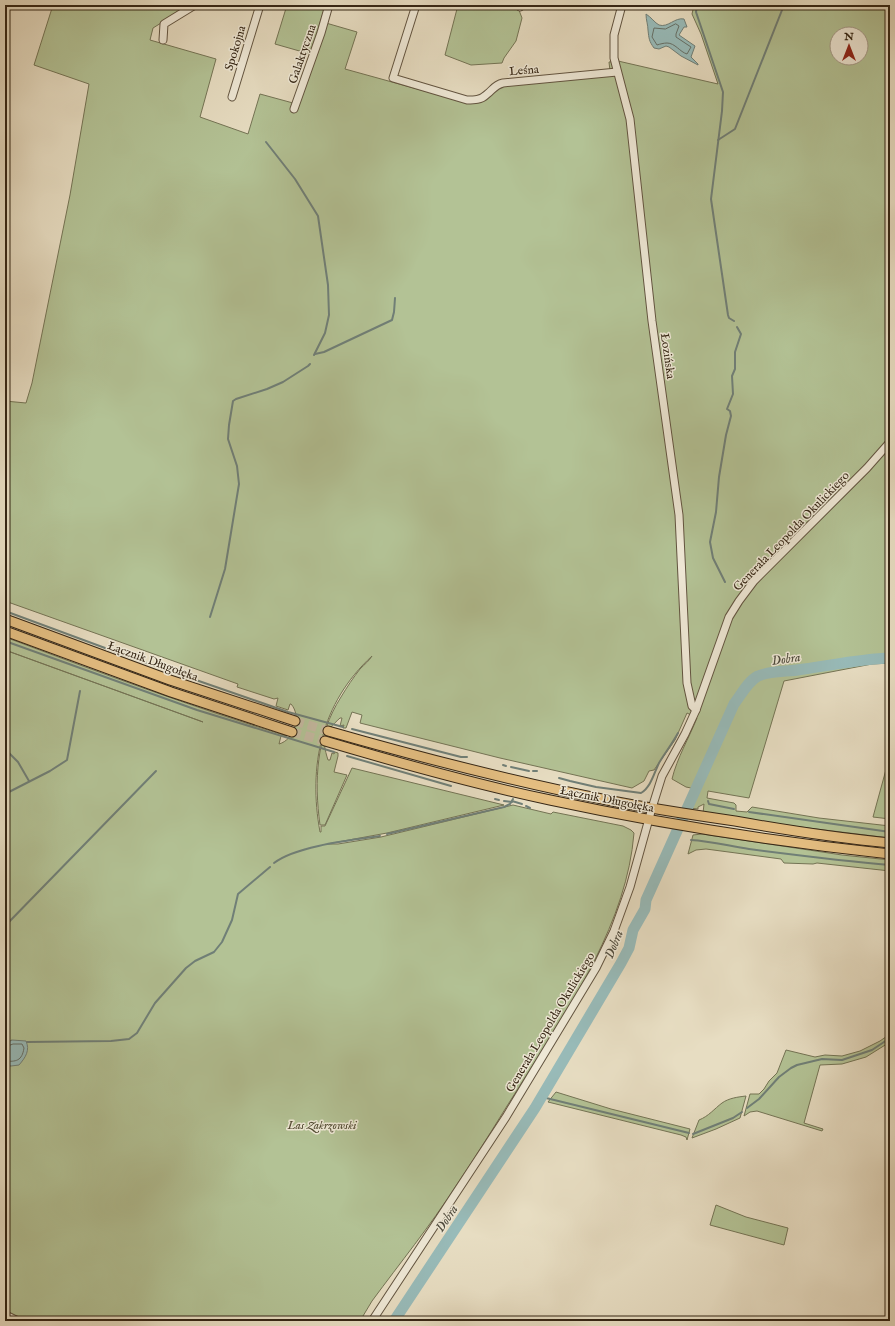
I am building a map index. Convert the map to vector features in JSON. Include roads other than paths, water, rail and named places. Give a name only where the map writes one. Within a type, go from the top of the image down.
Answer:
[{"type":"main road","name":"Łącznik Długołęka","points":[[5,619],[170,680],[295,721]]},
{"type":"main road","name":"Łącznik Długołęka","points":[[5,631],[164,690],[292,732]]},
{"type":"main road","name":"Łącznik Długołęka","points":[[328,731],[422,758],[579,794],[701,816],[841,838],[890,843]]},
{"type":"main road","name":"Łącznik Długołęka","points":[[325,741],[410,765],[585,808],[649,820],[791,842],[890,854]]},
{"type":"street","points":[[163,40],[164,24],[195,5]]},
{"type":"street","name":"Spokojna","points":[[232,97],[260,5]]},
{"type":"street","name":"Galaktyczna","points":[[294,109],[321,33],[329,5]]},
{"type":"street","name":"Leśna","points":[[416,5],[393,78],[467,100],[477,100],[486,96],[496,85],[503,83],[617,72]]},
{"type":"street","name":"Łozińska","points":[[622,5],[614,35],[614,58],[630,119],[652,321],[679,515],[687,683],[692,706],[696,710]]},
{"type":"street","name":"Generała Leopolda Okulickiego","points":[[372,1321],[506,1117],[596,968],[614,931],[625,902],[637,866],[662,776],[685,734],[696,710],[729,617],[742,596],[754,581],[867,468],[890,442]]},
{"type":"street","points":[[5,1315],[18,1321]]},
{"type":"water","points":[[646,14],[657,24],[662,26],[684,19],[687,27],[684,27],[679,35],[695,46],[691,57],[698,65],[681,56],[669,47],[666,46],[659,49],[654,48],[649,38]]},
{"type":"water","points":[[12,1040],[26,1041],[28,1047],[25,1056],[19,1065],[11,1066],[5,1064],[5,1044]]},
{"type":"waterway","points":[[697,5],[696,12],[723,92],[711,199],[728,315],[729,318],[734,321]]},
{"type":"waterway","points":[[718,140],[735,129],[784,5]]},
{"type":"waterway","points":[[266,142],[295,179],[318,216],[328,285],[329,315],[325,333],[314,355]]},
{"type":"waterway","points":[[315,354],[324,352],[392,320],[395,298]]},
{"type":"waterway","points":[[725,582],[713,558],[710,542],[716,512],[719,477],[726,435],[731,416],[730,411],[727,409],[733,394],[732,376],[735,369],[735,352],[741,334],[737,327]]},
{"type":"waterway","points":[[210,617],[225,569],[239,484],[237,466],[228,439],[233,401],[283,382],[310,364]]},
{"type":"waterway","points":[[5,611],[124,655],[288,712],[343,727]]},
{"type":"waterway","points":[[5,641],[197,710],[334,752]]},
{"type":"waterway","name":"Dobra","points":[[394,1321],[535,1108],[621,963],[629,948],[633,930],[645,909],[646,900],[734,704],[745,688],[754,678],[763,674],[890,658]]},
{"type":"waterway","points":[[5,794],[50,771],[67,760],[80,691]]},
{"type":"waterway","points":[[352,729],[461,757],[467,757]]},
{"type":"waterway","points":[[559,778],[596,787],[641,793],[650,784],[659,763],[678,733]]},
{"type":"waterway","points":[[5,749],[18,762],[29,781]]},
{"type":"waterway","points":[[347,756],[451,786]]},
{"type":"waterway","points":[[511,767],[529,771]]},
{"type":"waterway","points":[[5,926],[156,771]]},
{"type":"waterway","points":[[495,799],[499,800]]},
{"type":"waterway","points":[[387,834],[504,807],[510,804],[513,799]]},
{"type":"waterway","points":[[504,801],[512,802]]},
{"type":"waterway","points":[[512,801],[522,804]]},
{"type":"waterway","points":[[708,801],[709,804],[734,809]]},
{"type":"waterway","points":[[526,806],[530,808]]},
{"type":"waterway","points":[[749,812],[890,832]]},
{"type":"waterway","points":[[274,863],[284,857],[310,848],[380,836]]},
{"type":"waterway","points":[[691,840],[749,849],[890,865]]},
{"type":"waterway","points":[[27,1042],[111,1041],[129,1039],[137,1033],[155,1003],[186,968],[195,961],[214,952],[222,942],[232,920],[238,894],[270,867]]},
{"type":"waterway","points":[[747,1108],[759,1099],[779,1077],[797,1065],[822,1059],[842,1060],[872,1050],[890,1038]]},
{"type":"waterway","points":[[542,1097],[689,1133]]},
{"type":"waterway","points":[[693,1134],[733,1118],[742,1112]]},
{"type":"tunnel","points":[[295,721],[328,731]]},
{"type":"tunnel","points":[[292,732],[325,741]]},
{"type":"park label","name":"Las Zakrzowski","points":[[322,1125]]}]
